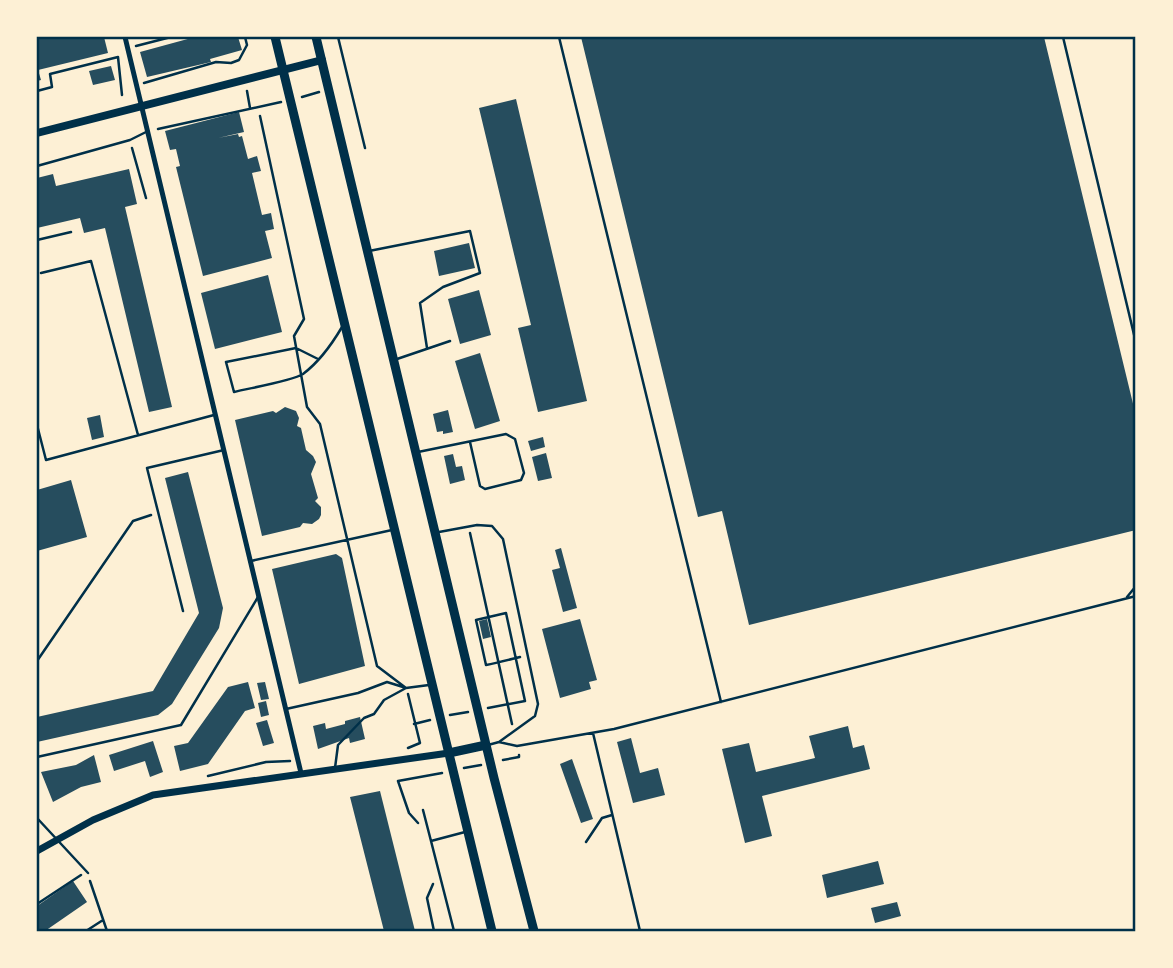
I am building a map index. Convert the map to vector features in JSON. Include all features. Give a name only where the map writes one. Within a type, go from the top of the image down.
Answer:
[{"type":"main road","points":[[275,37],[492,931]]},
{"type":"main road","points":[[316,37],[486,746],[534,931]]},
{"type":"main road","points":[[37,133],[322,60]]},
{"type":"main road","points":[[449,753],[486,746]]},
{"type":"street","points":[[125,37],[301,773]]},
{"type":"street","points":[[37,851],[93,820],[153,795],[449,753]]},
{"type":"lane","points":[[559,37],[721,702]]},
{"type":"lane","points":[[1063,37],[1136,344]]},
{"type":"lane","points":[[260,116],[304,319],[294,336],[307,407],[320,424],[377,666],[406,688]]},
{"type":"lane","points":[[37,166],[130,140],[148,131]]},
{"type":"lane","points":[[368,251],[470,231],[480,273],[443,286],[420,303],[427,348]]},
{"type":"lane","points":[[37,240],[71,232]]},
{"type":"lane","points":[[41,273],[91,261],[138,435]]},
{"type":"lane","points":[[318,359],[296,348],[226,362],[234,392],[302,375],[318,359],[345,323]]},
{"type":"lane","points":[[394,360],[450,341]]},
{"type":"lane","points":[[37,425],[46,460],[215,414]]},
{"type":"lane","points":[[416,453],[506,434],[515,439],[524,473],[520,480],[485,489],[480,486],[470,442]]},
{"type":"lane","points":[[183,611],[146,468],[224,450]]},
{"type":"lane","points":[[435,533],[492,526],[503,539],[538,704],[535,716],[499,741],[486,746]]},
{"type":"lane","points":[[250,561],[395,530]]},
{"type":"lane","points":[[1126,599],[1136,586]]},
{"type":"lane","points":[[37,757],[181,725],[259,596]]},
{"type":"lane","points":[[499,741],[517,746],[593,733],[1136,596]]},
{"type":"lane","points":[[286,709],[358,693],[387,682],[406,688]]},
{"type":"lane","points":[[335,768],[338,745],[364,718],[374,714],[384,700],[406,688],[432,685]]},
{"type":"lane","points":[[593,733],[640,931]]},
{"type":"lane","points":[[423,810],[454,931]]},
{"type":"lane","points":[[586,842],[601,818],[612,815]]},
{"type":"lane","points":[[37,818],[87,872]]},
{"type":"lane","points":[[431,841],[468,831]]},
{"type":"path","points":[[121,87],[216,62],[231,63],[239,60],[247,45],[245,37]]},
{"type":"path","points":[[338,37],[365,148]]},
{"type":"path","points":[[37,91],[52,87],[50,74],[118,57]]},
{"type":"path","points":[[247,91],[250,108]]},
{"type":"path","points":[[300,97],[319,92]]},
{"type":"path","points":[[148,131],[284,101]]},
{"type":"path","points":[[130,140],[146,198]]},
{"type":"path","points":[[37,661],[133,521],[158,513]]},
{"type":"path","points":[[470,533],[513,731]]},
{"type":"path","points":[[525,701],[516,658],[506,613],[476,620],[486,665],[516,658],[527,656]]},
{"type":"path","points":[[406,688],[420,743]]},
{"type":"path","points":[[503,760],[519,757],[517,746]]},
{"type":"path","points":[[464,768],[481,765]]},
{"type":"path","points":[[422,826],[409,813],[398,781],[445,772]]},
{"type":"path","points":[[37,904],[87,872],[107,931]]},
{"type":"path","points":[[434,931],[427,898],[436,876]]},
{"type":"path","points":[[86,931],[103,920]]},
{"type":"building","points":[[37,37],[104,37],[108,53],[38,70],[41,80],[37,81]]},
{"type":"building","points":[[195,37],[238,37],[242,50],[210,59],[211,62],[147,77],[140,52]]},
{"type":"building","points":[[581,37],[1044,37],[1136,416],[1136,530],[749,625],[722,511],[698,517]]},
{"type":"building","points":[[111,66],[115,80],[93,85],[89,71]]},
{"type":"building","points":[[516,99],[587,401],[538,412],[518,328],[531,325],[479,108]]},
{"type":"building","points":[[239,112],[244,132],[218,138],[238,134],[239,137],[242,136],[248,159],[257,156],[261,171],[252,173],[262,215],[271,213],[274,229],[265,231],[272,258],[203,276],[176,167],[180,166],[176,149],[170,150],[165,131]]},
{"type":"building","points":[[129,169],[137,204],[125,207],[172,407],[149,412],[105,228],[84,233],[80,218],[37,228],[37,178],[53,174],[56,186]]},
{"type":"building","points":[[469,243],[475,268],[439,276],[434,251]]},
{"type":"building","points":[[268,275],[282,332],[215,349],[201,293]]},
{"type":"building","points":[[479,290],[491,335],[460,344],[448,299]]},
{"type":"building","points":[[480,353],[500,421],[475,429],[455,361]]},
{"type":"building","points":[[285,407],[296,411],[299,418],[297,426],[301,428],[306,450],[316,462],[311,474],[318,498],[315,501],[321,507],[321,515],[312,524],[303,523],[300,527],[262,536],[235,420],[273,411],[276,413]]},
{"type":"building","points":[[448,410],[453,432],[437,432],[433,414]]},
{"type":"building","points":[[100,415],[104,437],[92,440],[87,418]]},
{"type":"building","points":[[543,437],[545,447],[531,451],[528,441]]},
{"type":"building","points":[[546,453],[552,478],[538,481],[532,457]]},
{"type":"building","points":[[453,454],[456,467],[462,466],[465,480],[450,484],[444,456]]},
{"type":"building","points":[[188,472],[223,608],[219,628],[172,704],[158,715],[37,742],[37,717],[153,691],[199,613],[165,478]]},
{"type":"building","points":[[71,480],[87,537],[37,551],[37,490]]},
{"type":"building","points":[[561,548],[577,608],[563,612],[552,570],[560,568],[555,550]]},
{"type":"building","points":[[336,554],[342,558],[365,666],[299,684],[272,569]]},
{"type":"building","points":[[487,619],[491,637],[483,639],[479,621]]},
{"type":"building","points":[[580,619],[597,680],[589,682],[591,689],[560,698],[542,629]]},
{"type":"building","points":[[248,682],[255,708],[245,711],[208,764],[180,771],[174,746],[188,743],[228,687]]},
{"type":"building","points":[[265,682],[269,699],[261,700],[257,683]]},
{"type":"building","points":[[266,701],[269,715],[261,717],[258,703]]},
{"type":"building","points":[[360,717],[365,739],[350,743],[349,738],[318,749],[313,726],[325,723],[326,729]]},
{"type":"building","points":[[267,720],[274,743],[263,746],[256,723]]},
{"type":"building","points":[[848,726],[853,748],[864,745],[870,769],[762,796],[772,836],[745,843],[722,749],[749,743],[756,772],[815,758],[809,736]]},
{"type":"building","points":[[631,738],[640,773],[658,768],[665,795],[633,803],[617,742]]},
{"type":"building","points":[[153,741],[163,772],[150,777],[145,761],[114,771],[109,755]]},
{"type":"building","points":[[94,755],[101,782],[81,787],[53,802],[41,772],[76,765]]},
{"type":"building","points":[[572,759],[593,819],[581,823],[560,764]]},
{"type":"building","points":[[380,791],[415,931],[384,931],[350,797]]},
{"type":"building","points":[[878,861],[884,884],[827,898],[822,875]]},
{"type":"building","points":[[73,881],[87,902],[45,931],[37,931],[37,906]]},
{"type":"building","points":[[897,902],[901,916],[875,923],[871,908]]}]
